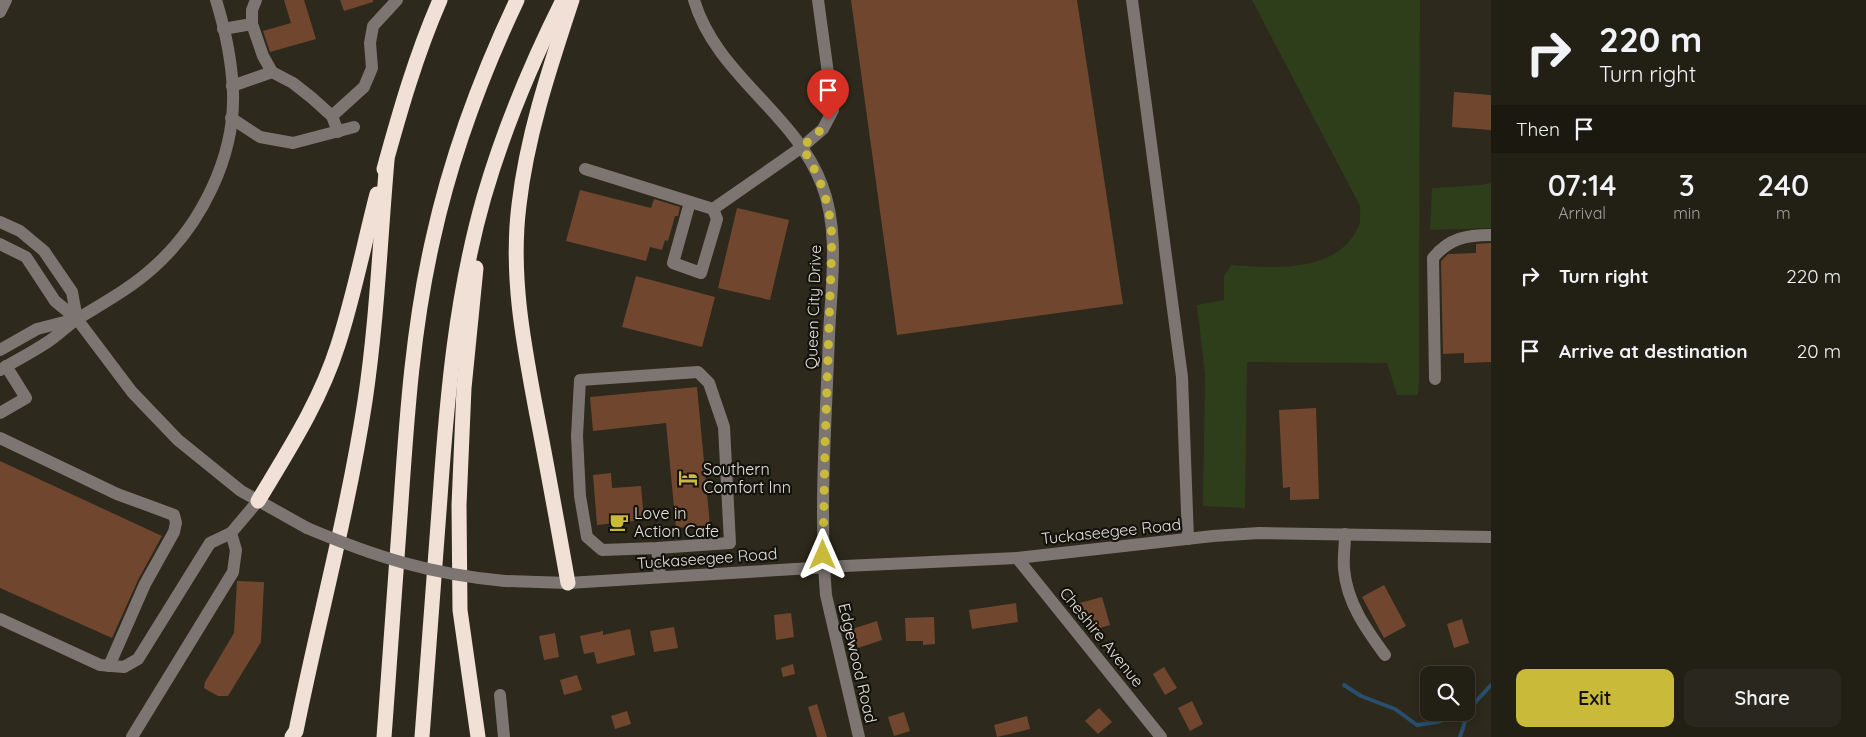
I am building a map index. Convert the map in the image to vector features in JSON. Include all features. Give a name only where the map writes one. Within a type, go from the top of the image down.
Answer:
[{"type":"highway","points":[[258,501],[305,422],[324,384],[338,346],[393,132],[412,72],[440,0]]},
{"type":"highway","points":[[384,737],[410,389],[421,300],[438,215],[455,155],[490,63],[517,0]]},
{"type":"highway","points":[[422,737],[441,473],[453,352],[462,293],[484,198],[496,158],[534,58],[563,0]]},
{"type":"highway","points":[[568,583],[519,315],[516,240],[519,206],[530,144],[552,62],[572,0]]},
{"type":"highway","points":[[295,735],[344,510],[365,402],[379,282],[387,160]]},
{"type":"highway","points":[[478,737],[460,610],[459,505],[464,388],[484,198]]},
{"type":"street","points":[[0,12],[6,0]]},
{"type":"street","points":[[0,413],[26,398],[3,368],[47,342],[77,319],[131,286],[155,266],[191,225],[209,194],[220,168],[228,140],[231,118],[232,86],[223,29],[216,0]]},
{"type":"street","points":[[256,0],[252,10],[252,24],[263,56],[272,72],[293,83],[332,116],[338,132]]},
{"type":"street","points":[[332,116],[364,87],[372,68],[370,43],[372,26],[397,0]]},
{"type":"street","name":"Queen City Drive","points":[[694,0],[706,28],[721,51],[738,73],[787,127],[802,147],[823,186],[831,223],[832,239],[825,444],[824,567]]},
{"type":"street","points":[[713,209],[802,147],[822,129],[833,110],[818,0]]},
{"type":"street","points":[[1132,0],[1182,377],[1188,539]]},
{"type":"street","points":[[223,29],[252,24]]},
{"type":"street","points":[[232,86],[272,72]]},
{"type":"street","points":[[231,118],[260,136],[294,143],[354,127]]},
{"type":"street","points":[[585,169],[713,209]]},
{"type":"street","points":[[690,202],[673,263],[701,273],[717,219],[713,209]]},
{"type":"street","points":[[0,222],[20,231],[44,250],[72,292],[77,319]]},
{"type":"street","points":[[1434,379],[1434,258],[1442,247],[1468,235],[1491,235]]},
{"type":"street","points":[[0,244],[26,257],[54,301],[77,319]]},
{"type":"street","points":[[0,350],[38,329],[77,319]]},
{"type":"street","name":"Tuckaseegee Road","points":[[77,319],[132,392],[162,424],[211,468],[258,501],[307,528],[360,550],[411,566],[461,576],[568,583],[824,567],[1017,558],[1259,533],[1491,537]]},
{"type":"street","points":[[698,372],[709,384],[724,427],[730,543],[657,548],[602,550],[587,537],[580,496],[576,436],[580,380],[698,372]]},
{"type":"street","points":[[0,438],[118,494],[174,515],[176,523],[174,532],[145,584],[109,666]]},
{"type":"street","points":[[0,619],[100,665],[124,667],[138,659],[210,543],[231,533],[258,501]]},
{"type":"street","points":[[132,737],[233,572],[236,550],[231,533]]},
{"type":"street","points":[[1345,534],[1344,568],[1352,604],[1363,626],[1385,655]]},
{"type":"street","points":[[657,548],[660,577]]},
{"type":"street","name":"Cheshire Avenue","points":[[1017,558],[1161,737]]},
{"type":"street","name":"Edgewood Road","points":[[824,567],[826,595],[859,737]]},
{"type":"street","points":[[500,695],[504,737]]},
{"type":"green space","points":[[1252,0],[1420,0],[1418,395],[1397,395],[1387,363],[1247,362],[1245,508],[1203,506],[1205,375],[1197,305],[1224,300],[1224,276],[1231,265],[1285,267],[1321,260],[1337,252],[1350,241],[1360,221],[1360,206]]},
{"type":"green space","points":[[1491,183],[1491,228],[1430,230],[1432,188]]},
{"type":"building","points":[[284,0],[304,0],[316,39],[270,52],[263,31],[291,23]]},
{"type":"building","points":[[340,0],[373,0],[373,2],[344,11]]},
{"type":"building","points":[[851,0],[1077,0],[1123,304],[897,335]]},
{"type":"building","points":[[1454,92],[1491,95],[1491,130],[1452,127]]},
{"type":"building","points":[[580,190],[651,208],[654,199],[680,207],[678,216],[675,216],[668,241],[665,240],[662,250],[650,247],[646,261],[566,241]]},
{"type":"building","points":[[737,208],[789,220],[770,300],[718,288]]},
{"type":"building","points":[[1491,243],[1491,362],[1464,363],[1464,353],[1443,354],[1441,261],[1448,254],[1476,253],[1476,244]]},
{"type":"building","points":[[636,276],[715,297],[702,347],[622,327]]},
{"type":"building","name":"Southern Comfort Inn","points":[[697,387],[710,525],[676,528],[666,423],[593,431],[590,397]]},
{"type":"building","points":[[1316,408],[1319,499],[1290,500],[1290,487],[1283,488],[1279,410]]},
{"type":"building","points":[[0,461],[162,536],[138,580],[112,638],[0,588]]},
{"type":"building","points":[[611,473],[612,488],[641,486],[644,520],[597,525],[593,475]]},
{"type":"building","points":[[237,581],[264,582],[261,642],[228,696],[218,696],[204,688],[205,682],[234,633]]},
{"type":"building","points":[[1384,585],[1406,626],[1384,638],[1362,597]]},
{"type":"building","points":[[1102,597],[1110,625],[1093,630],[1087,611],[1079,613],[1076,604]]},
{"type":"building","points":[[1016,603],[1018,622],[972,629],[969,610]]},
{"type":"building","points":[[791,613],[794,637],[776,640],[774,615]]},
{"type":"building","points":[[934,617],[935,644],[923,645],[923,641],[906,641],[905,618]]},
{"type":"building","points":[[1462,619],[1469,643],[1454,648],[1447,624]]},
{"type":"building","points":[[877,621],[882,640],[858,648],[852,629]]},
{"type":"building","points":[[674,627],[678,648],[654,652],[650,631]]},
{"type":"building","points":[[630,629],[635,655],[597,664],[594,652],[584,654],[580,636],[603,631],[603,635]]},
{"type":"building","points":[[555,633],[559,657],[544,660],[539,636]]},
{"type":"building","points":[[793,664],[795,674],[783,677],[781,668]]},
{"type":"building","points":[[1164,667],[1177,688],[1165,695],[1153,674]]},
{"type":"building","points":[[577,675],[582,690],[564,695],[560,680]]},
{"type":"building","points":[[1192,701],[1203,724],[1190,731],[1178,708]]},
{"type":"building","points":[[817,704],[827,737],[817,737],[808,707]]},
{"type":"building","points":[[1099,708],[1112,722],[1098,734],[1085,721]]},
{"type":"building","points":[[627,711],[631,724],[615,729],[611,716]]},
{"type":"building","points":[[904,712],[910,731],[894,736],[888,717]]},
{"type":"building","points":[[1027,716],[1030,729],[997,737],[994,725]]},
{"type":"waterway","points":[[1344,685],[1361,696],[1395,709],[1417,725],[1440,721]]},
{"type":"waterway","points":[[1460,737],[1469,709],[1491,685]]},
{"type":"place","name":"Southern Comfort Inn","points":[[688,478]]},
{"type":"place","name":"Love in Action Cafe","points":[[619,522]]},
{"type":"route","points":[[823,555],[832,239],[831,223],[823,186],[802,147],[822,129],[828,120]]}]
